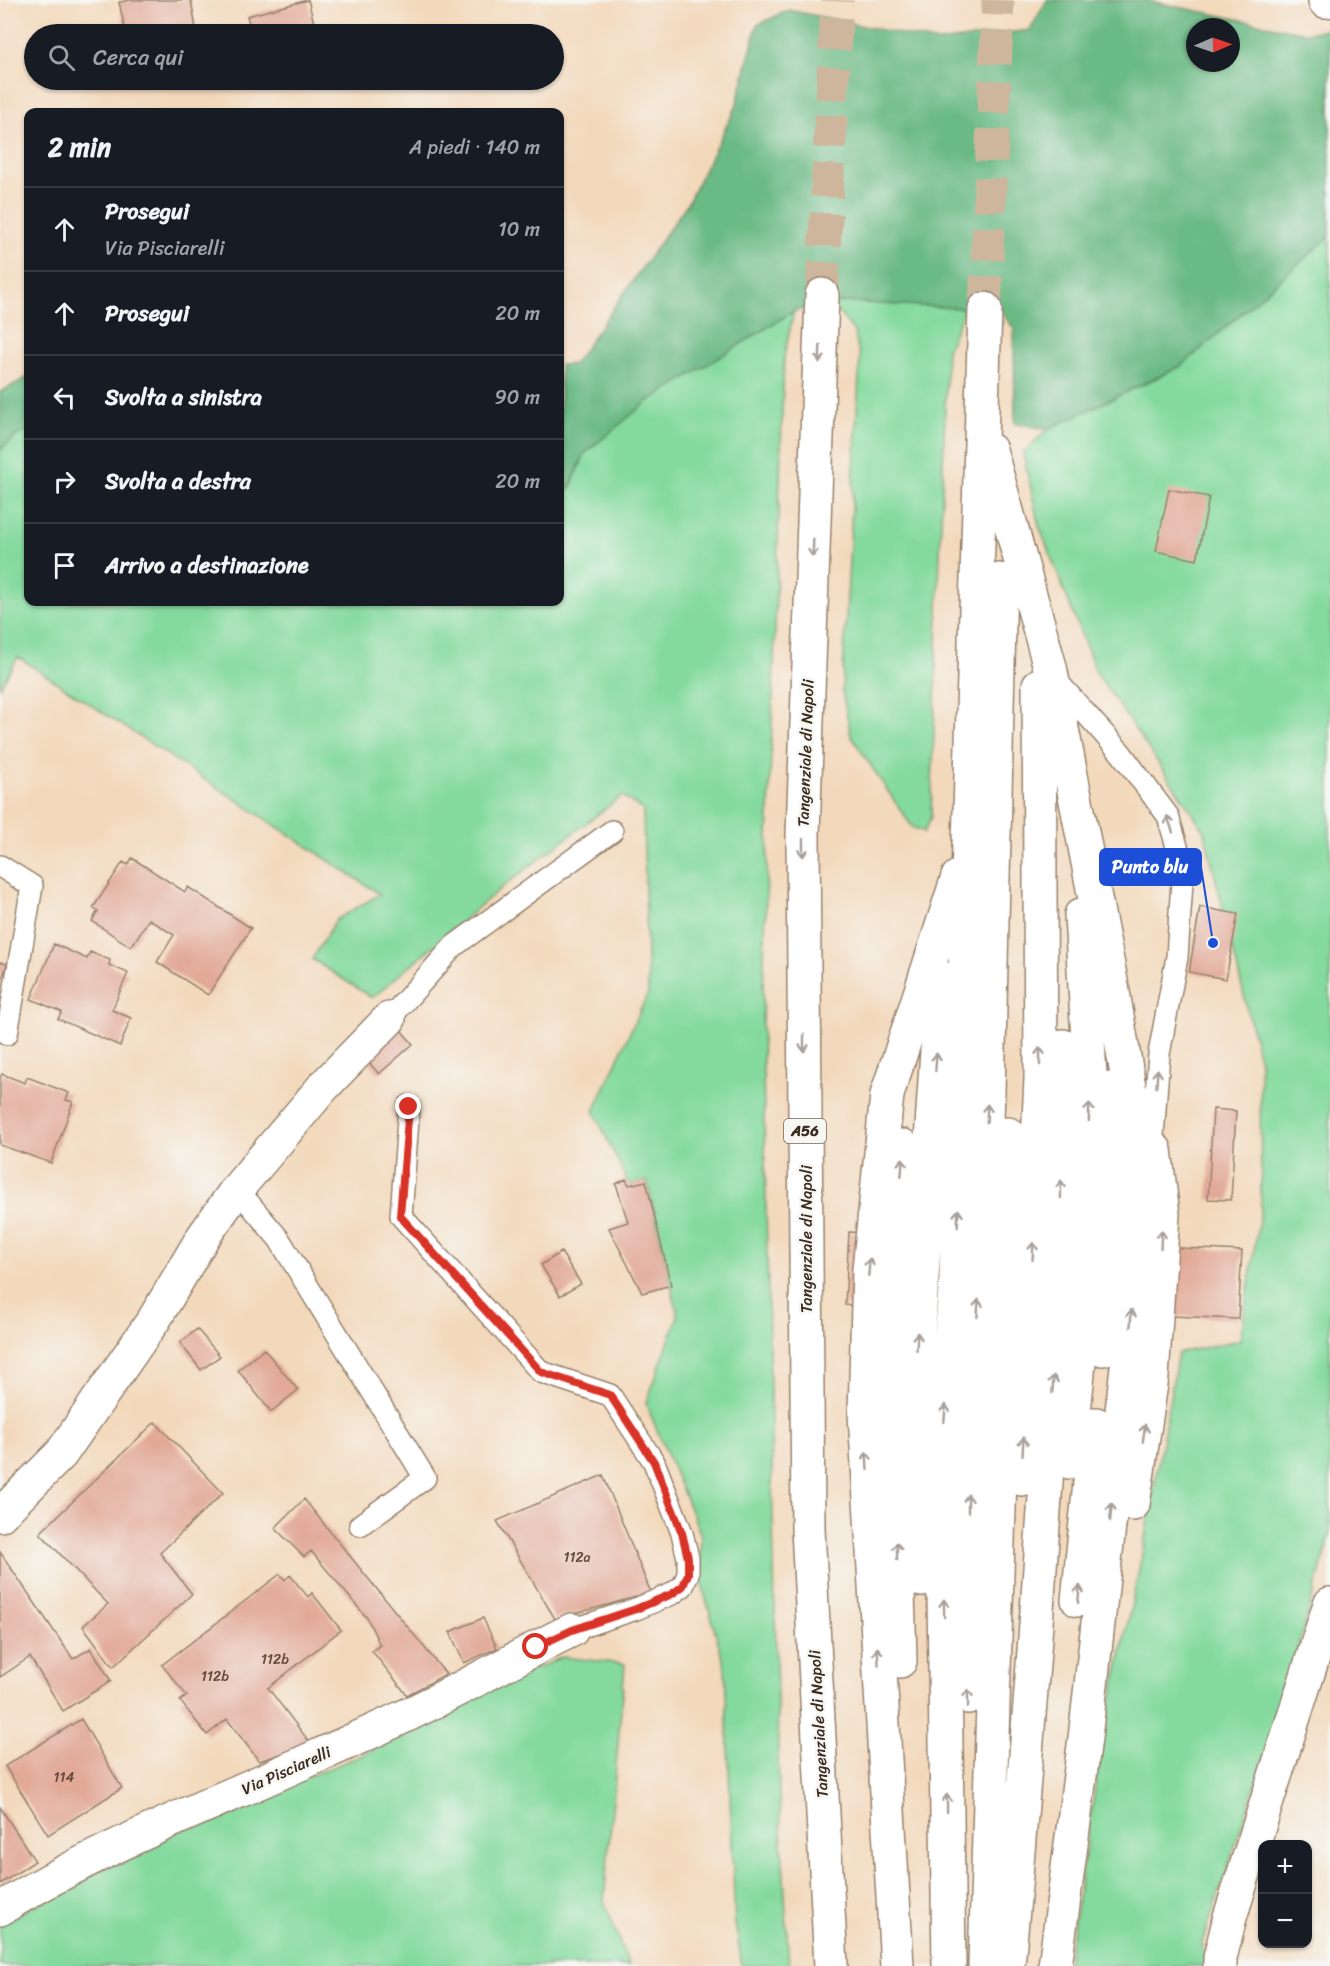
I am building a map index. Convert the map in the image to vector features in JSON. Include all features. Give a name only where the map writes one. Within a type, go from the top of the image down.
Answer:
[{"type":"main road","name":"Tangenziale di Napoli","points":[[822,295],[802,834],[808,1529],[831,1966]]},
{"type":"main road","points":[[949,1966],[942,1447],[956,1278],[967,848],[985,309]]},
{"type":"main road","points":[[982,418],[1056,693],[1112,986],[1136,1128],[1137,1220],[1130,1341],[1085,1738],[1055,1966]]},
{"type":"main road","points":[[968,1966],[968,1473],[980,1290],[988,1093],[1002,491]]},
{"type":"main road","points":[[985,1966],[1006,1279],[1020,556]]},
{"type":"main road","points":[[1000,1966],[1041,1078],[1039,623]]},
{"type":"main road","points":[[1008,1966],[1034,1670],[1059,1282],[1063,1100],[1056,693]]},
{"type":"main road","points":[[1025,1966],[1046,1706],[1087,1283],[1090,1076],[1074,792]]},
{"type":"main road","points":[[897,1966],[865,1413],[869,1269],[887,1095],[967,848]]},
{"type":"main road","points":[[927,1966],[917,1353],[937,1050],[967,848]]},
{"type":"main road","points":[[1042,1966],[1111,1263],[1113,1210],[1111,1082],[1094,894]]},
{"type":"main road","points":[[908,1966],[894,1450],[894,1272],[904,1130],[922,985]]},
{"type":"main road","points":[[1085,1738],[1122,1587],[1152,1377],[1162,1214],[1153,1136],[1112,986]]},
{"type":"main road","points":[[0,1515],[61,1454],[154,1318],[203,1237],[237,1189],[324,1086],[389,1019]]},
{"type":"main road","points":[[1220,1966],[1230,1917],[1330,1604]]},
{"type":"main road","name":"Via Pisciarelli","points":[[0,1909],[60,1874],[180,1816],[318,1756],[435,1701],[572,1630]]},
{"type":"lane","points":[[1056,693],[1122,753],[1168,816],[1183,867],[1177,957],[1159,1054],[1153,1136]]},
{"type":"lane","points":[[389,1019],[454,946],[612,831]]},
{"type":"lane","points":[[0,866],[32,886],[7,1034]]},
{"type":"lane","points":[[409,1107],[400,1216],[541,1372],[610,1395],[654,1462],[682,1533],[688,1558],[688,1574],[683,1586],[672,1594],[636,1609],[572,1630]]},
{"type":"lane","points":[[237,1189],[279,1239],[426,1478],[360,1525]]},
{"type":"green space","points":[[1047,0],[1144,0],[1232,18],[1186,18],[1186,72],[1240,72],[1240,20],[1306,33],[1330,29],[1330,236],[1181,366],[1048,429],[1015,423],[1014,329],[1000,310],[845,302],[794,311],[648,401],[585,453],[569,489],[564,490],[564,365],[574,364],[687,204],[736,107],[757,25],[789,10],[938,42],[1030,30]]},
{"type":"green space","points":[[1330,236],[1330,1537],[1273,1733],[1202,1943],[1206,1966],[1067,1966],[1102,1745],[1141,1560],[1178,1353],[1240,1340],[1261,1207],[1260,1062],[1204,830],[1096,672],[1039,526],[1023,453],[1048,429],[1181,366]]},
{"type":"green space","points":[[845,302],[965,308],[947,350],[931,817],[924,832],[912,827],[851,736],[842,691],[860,357],[854,331],[832,305]]},
{"type":"green space","points":[[794,311],[784,356],[762,1024],[779,1792],[789,1966],[742,1966],[735,1923],[725,1667],[700,1577],[701,1535],[646,1404],[678,1316],[647,1181],[629,1185],[594,1111],[648,993],[643,810],[622,796],[501,888],[372,998],[312,959],[336,920],[380,894],[18,657],[0,687],[0,450],[18,435],[24,433],[24,606],[564,606],[564,490],[570,489],[585,453],[648,401]]},
{"type":"green space","points":[[24,379],[24,433],[0,450],[0,392]]},
{"type":"green space","points":[[562,1657],[625,1664],[604,1901],[629,1966],[0,1966],[0,1924],[184,1825],[358,1757],[465,1701]]},
{"type":"building","points":[[191,0],[195,24],[124,24],[119,2]]},
{"type":"building","points":[[308,0],[314,24],[249,24],[247,16]]},
{"type":"building","points":[[1169,489],[1209,497],[1197,560],[1156,551]]},
{"type":"building","points":[[132,858],[185,892],[188,887],[251,928],[208,995],[157,962],[174,935],[149,919],[131,947],[92,921],[98,911],[93,908],[123,862],[128,865]]},
{"type":"building","points":[[1200,907],[1238,914],[1226,979],[1189,972]]},
{"type":"building","points":[[54,944],[87,959],[90,952],[110,960],[109,965],[128,973],[112,1010],[131,1018],[120,1046],[58,1019],[62,1012],[31,999]]},
{"type":"building","points":[[0,962],[7,964],[0,985]]},
{"type":"building","points":[[399,1028],[413,1044],[379,1074],[365,1058]]},
{"type":"building","points":[[2,1074],[25,1083],[27,1077],[69,1093],[66,1100],[73,1102],[51,1163],[0,1145],[0,1078]]},
{"type":"building","points":[[1213,1109],[1236,1111],[1231,1200],[1208,1199]]},
{"type":"building","points":[[626,1179],[629,1185],[646,1181],[671,1285],[642,1293],[609,1228],[628,1222],[616,1184]]},
{"type":"building","points":[[849,1232],[1242,1251],[1238,1319],[1171,1316],[1171,1321],[845,1305]]},
{"type":"building","points":[[561,1252],[581,1284],[560,1296],[541,1265]]},
{"type":"building","points":[[197,1329],[220,1356],[201,1370],[180,1343]]},
{"type":"building","points":[[264,1349],[298,1390],[271,1412],[238,1370]]},
{"type":"building","points":[[155,1422],[223,1493],[160,1553],[192,1594],[113,1667],[83,1626],[108,1604],[40,1533]]},
{"type":"building","points":[[603,1475],[651,1593],[555,1619],[497,1521]]},
{"type":"building","points":[[304,1499],[446,1674],[407,1695],[372,1651],[380,1645],[367,1618],[311,1551],[304,1557],[275,1528]]},
{"type":"building","points":[[0,1552],[73,1659],[91,1648],[111,1681],[63,1711],[30,1657],[0,1677]]},
{"type":"building","points":[[280,1574],[285,1580],[290,1575],[308,1597],[312,1593],[341,1630],[268,1688],[311,1744],[259,1761],[227,1719],[207,1735],[180,1701],[187,1696],[162,1665]]},
{"type":"building","points":[[483,1618],[497,1648],[464,1663],[450,1632]]},
{"type":"building","points":[[81,1719],[122,1788],[48,1835],[5,1766]]},
{"type":"building","points":[[0,1807],[35,1861],[0,1884]]},
{"type":"tunnel","points":[[822,295],[837,0]]},
{"type":"tunnel","points":[[985,309],[998,0]]},
{"type":"place","name":"Punto blu","points":[[1213,943]]},
{"type":"route","points":[[409,1107],[400,1216],[541,1372],[610,1395],[654,1462],[682,1533],[688,1558],[688,1574],[683,1586],[672,1594],[636,1609],[572,1630],[536,1647]]}]
